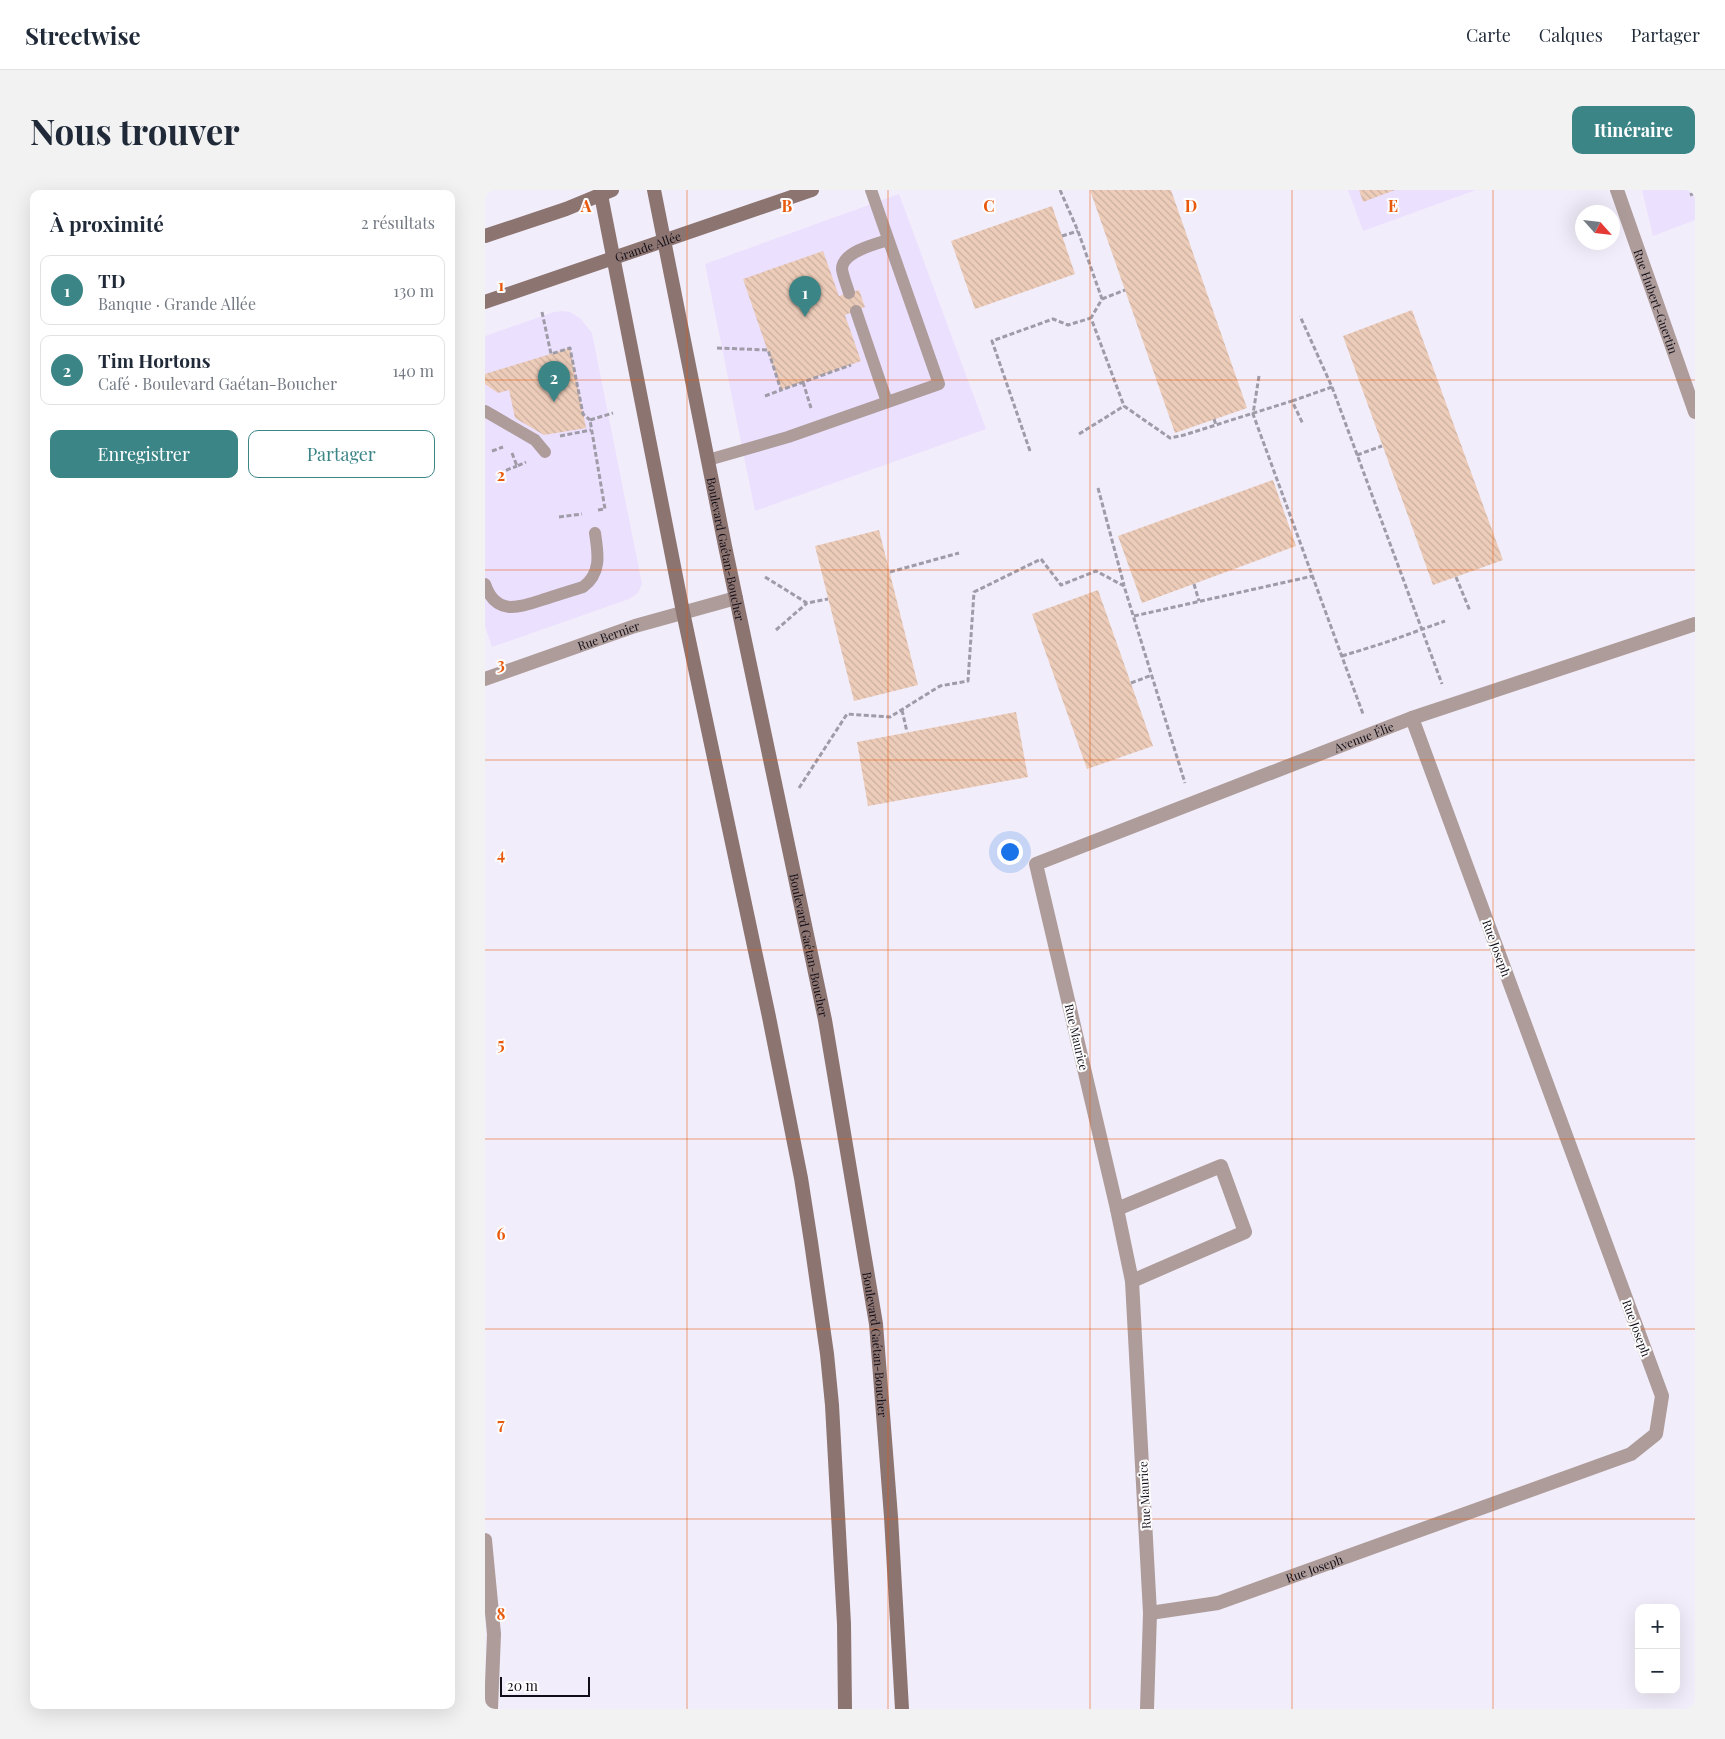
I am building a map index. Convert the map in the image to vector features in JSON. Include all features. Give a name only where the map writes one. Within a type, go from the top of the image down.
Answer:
[{"type":"main road","name":"Boulevard Gaétan-Boucher","points":[[654,190],[736,598],[825,1020],[876,1324],[891,1517],[902,1709]]},
{"type":"main road","name":"Grande Allée","points":[[485,302],[812,190]]},
{"type":"main road","points":[[485,236],[566,209],[604,191],[614,259],[683,612],[769,1016],[801,1178],[827,1354],[832,1405],[845,1624],[845,1709]]},
{"type":"street","name":"Rue Hubert-Guertin","points":[[1617,190],[1695,412]]},
{"type":"street","name":"Rue Bernier","points":[[485,679],[635,626],[736,598]]},
{"type":"street","name":"Avenue Élie","points":[[1036,864],[1412,718],[1695,624]]},
{"type":"street","name":"Rue Joseph","points":[[1150,1613],[1218,1603],[1631,1454],[1656,1434],[1662,1396],[1412,718]]},
{"type":"street","name":"Rue Maurice","points":[[1036,864],[1132,1280],[1150,1613],[1147,1709]]},
{"type":"street","points":[[1117,1209],[1221,1166],[1245,1232],[1132,1280]]},
{"type":"street","points":[[485,1540],[494,1634],[491,1709]]},
{"type":"lane","points":[[708,460],[788,437],[939,384],[871,190]]},
{"type":"lane","points":[[849,293],[842,270],[846,258],[888,240]]},
{"type":"lane","points":[[856,311],[887,402]]},
{"type":"lane","points":[[485,411],[535,440],[545,452]]},
{"type":"lane","points":[[485,584],[495,601],[500,605],[514,608],[583,587],[594,575],[599,559],[595,533]]},
{"type":"path","points":[[1060,190],[1078,230],[1102,299]]},
{"type":"path","points":[[1690,195],[1695,193]]},
{"type":"path","points":[[1062,236],[1078,230]]},
{"type":"path","points":[[1030,451],[992,341],[1053,319],[1067,325],[1091,318],[1102,299],[1125,290]]},
{"type":"path","points":[[542,312],[551,354],[570,348],[583,414],[590,420],[605,508]]},
{"type":"path","points":[[1300,316],[1332,387],[1449,705]]},
{"type":"path","points":[[1091,318],[1123,406],[1170,438],[1253,414],[1332,387]]},
{"type":"path","points":[[717,348],[768,350],[781,390]]},
{"type":"path","points":[[765,396],[853,364]]},
{"type":"path","points":[[1259,376],[1253,414],[1370,734]]},
{"type":"path","points":[[1292,401],[1303,424]]},
{"type":"path","points":[[1079,434],[1123,406]]},
{"type":"path","points":[[590,420],[613,413]]},
{"type":"path","points":[[1215,419],[1216,425]]},
{"type":"path","points":[[558,437],[591,430]]},
{"type":"path","points":[[1357,455],[1382,446]]},
{"type":"path","points":[[499,473],[517,466]]},
{"type":"path","points":[[1098,488],[1124,586],[1192,803]]},
{"type":"path","points":[[890,572],[959,553]]},
{"type":"path","points":[[781,816],[847,714],[890,717],[940,686],[968,681],[974,592],[1041,559],[1061,585],[1096,571],[1124,586]]},
{"type":"path","points":[[1133,616],[1313,576]]},
{"type":"path","points":[[765,577],[807,603]]},
{"type":"path","points":[[1456,577],[1470,611]]},
{"type":"path","points":[[1194,584],[1199,601]]},
{"type":"path","points":[[776,630],[807,603],[828,599]]},
{"type":"path","points":[[1342,656],[1445,621]]},
{"type":"path","points":[[1131,683],[1152,676]]},
{"type":"path","points":[[902,710],[907,732]]},
{"type":"shaded area","points":[[1348,190],[1476,190],[1363,231]]},
{"type":"shaded area","points":[[1642,190],[1695,190],[1695,220],[1653,236]]},
{"type":"shaded area","points":[[899,194],[986,429],[755,511],[705,264]]},
{"type":"shaded area","points":[[554,312],[570,312],[580,318],[592,333],[642,584],[638,593],[629,599],[492,647],[485,626],[485,336]]},
{"type":"building","points":[[1090,190],[1171,190],[1247,408],[1175,433]]},
{"type":"building","points":[[1359,190],[1395,190],[1363,202]]},
{"type":"building","points":[[1052,206],[1075,274],[975,309],[951,241]]},
{"type":"building","points":[[823,251],[839,296],[859,290],[865,307],[845,315],[861,361],[781,390],[743,279]]},
{"type":"building","points":[[1412,310],[1503,560],[1433,585],[1343,336]]},
{"type":"building","points":[[570,348],[586,428],[544,435],[515,418],[509,390],[498,393],[485,384],[485,374]]},
{"type":"building","points":[[1273,480],[1296,546],[1142,603],[1118,536]]},
{"type":"building","points":[[879,530],[918,685],[854,701],[815,546]]},
{"type":"building","points":[[1098,590],[1153,746],[1087,769],[1032,614]]},
{"type":"building","points":[[1016,712],[1028,777],[868,806],[857,742]]},
{"type":"place","name":"TD","points":[[805,317]]},
{"type":"place","name":"Tim Hortons","points":[[554,402]]}]
